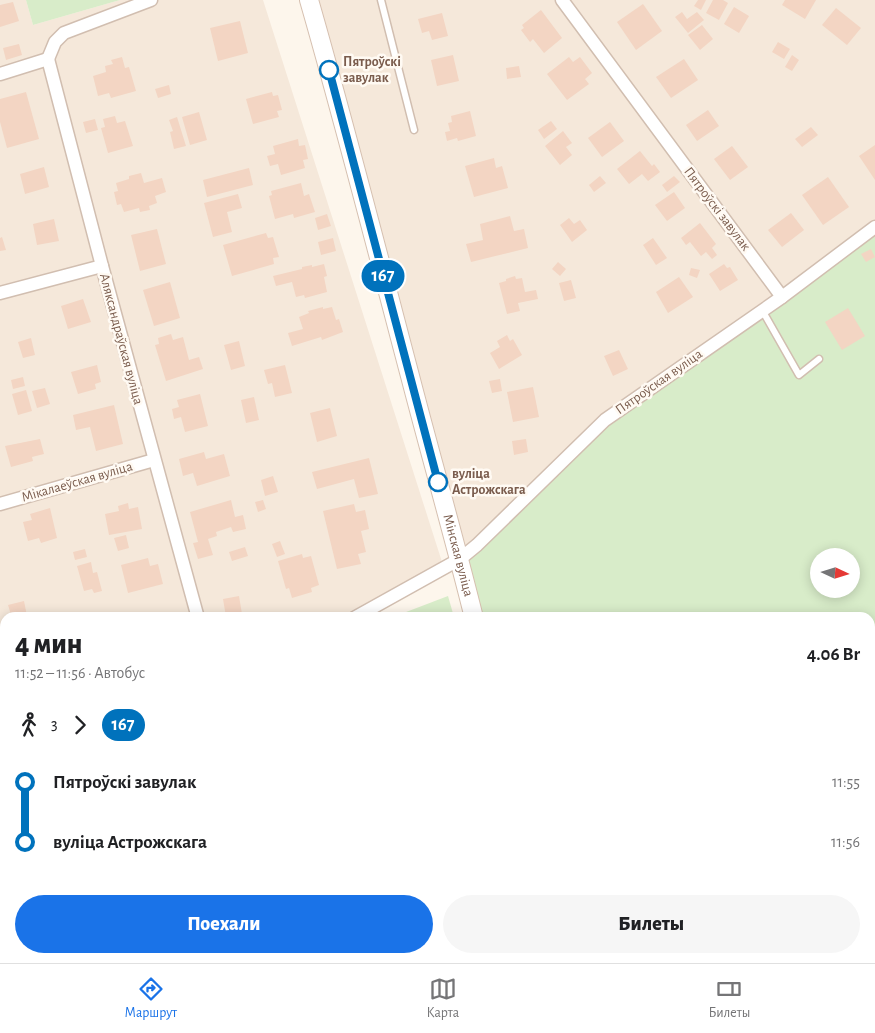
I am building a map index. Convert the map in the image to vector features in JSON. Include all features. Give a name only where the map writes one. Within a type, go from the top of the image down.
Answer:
[{"type":"main road","name":"Мінская вуліца","points":[[309,0],[460,559],[473,612]]},
{"type":"street","points":[[0,74],[48,59],[55,42],[64,33],[151,0]]},
{"type":"street","name":"Пятроўскі завулак","points":[[562,0],[782,297]]},
{"type":"street","name":"Аляксандраўская вуліца","points":[[48,59],[154,460],[196,612]]},
{"type":"street","name":"Пятроўская вуліца","points":[[365,612],[460,559],[477,545],[605,420],[782,297],[875,226]]},
{"type":"street","points":[[0,293],[102,266]]},
{"type":"street","name":"Мікалаеўская вуліца","points":[[0,504],[154,460]]},
{"type":"lane","points":[[381,0],[414,130]]},
{"type":"lane","points":[[762,310],[799,375],[820,359]]},
{"type":"shaded area","points":[[0,0],[26,0],[33,25],[120,0],[263,0],[442,562],[351,612],[0,612]]},
{"type":"shaded area","points":[[309,0],[875,0],[875,360],[460,559]]},
{"type":"green space","points":[[26,0],[120,0],[33,25]]},
{"type":"green space","points":[[875,227],[875,612],[473,612],[460,559],[593,431]]},
{"type":"green space","points":[[448,596],[453,612],[406,612]]},
{"type":"building","points":[[698,0],[706,0],[701,10],[694,6]]},
{"type":"building","points":[[713,0],[723,0],[728,3],[719,20],[706,13]]},
{"type":"building","points":[[785,0],[816,0],[805,19],[782,5]]},
{"type":"building","points":[[13,2],[19,21],[0,27],[0,5]]},
{"type":"building","points":[[643,4],[662,31],[636,50],[617,22]]},
{"type":"building","points":[[734,7],[749,16],[739,33],[724,24]]},
{"type":"building","points":[[836,8],[861,28],[847,45],[822,25]]},
{"type":"building","points":[[541,10],[562,38],[544,53],[533,39],[530,42],[521,30],[524,28],[522,25]]},
{"type":"building","points":[[682,12],[687,19],[697,12],[704,20],[688,33],[675,17]]},
{"type":"building","points":[[442,13],[448,36],[432,40],[429,31],[422,33],[418,19]]},
{"type":"building","points":[[240,21],[248,53],[218,61],[210,28]]},
{"type":"building","points":[[702,25],[713,39],[700,50],[688,35]]},
{"type":"building","points":[[778,42],[790,49],[784,59],[772,52]]},
{"type":"building","points":[[19,44],[22,55],[6,60],[3,48]]},
{"type":"building","points":[[453,55],[459,81],[437,86],[431,60]]},
{"type":"building","points":[[792,55],[799,60],[792,71],[785,67]]},
{"type":"building","points":[[122,57],[125,68],[129,67],[136,91],[111,98],[109,93],[98,96],[93,76],[106,72],[105,66],[113,64],[111,60]]},
{"type":"building","points":[[569,57],[573,62],[580,57],[592,73],[585,79],[589,84],[567,100],[547,74]]},
{"type":"building","points":[[684,59],[698,80],[671,98],[656,77]]},
{"type":"building","points":[[519,66],[521,77],[507,79],[506,68]]},
{"type":"building","points":[[169,85],[171,94],[158,98],[155,89]]},
{"type":"building","points":[[26,92],[39,139],[7,148],[0,122],[0,99]]},
{"type":"building","points":[[272,92],[273,96],[278,95],[282,110],[277,111],[279,117],[253,124],[246,99]]},
{"type":"building","points":[[708,110],[719,126],[697,141],[686,125]]},
{"type":"building","points":[[470,111],[476,136],[458,141],[457,138],[447,141],[445,132],[450,131],[448,123],[452,122],[451,116]]},
{"type":"building","points":[[199,112],[207,140],[190,145],[182,117]]},
{"type":"building","points":[[115,116],[117,123],[125,121],[133,146],[108,153],[101,128],[105,127],[103,119]]},
{"type":"building","points":[[177,117],[186,146],[174,149],[170,132],[173,131],[169,120]]},
{"type":"building","points":[[95,119],[98,130],[86,133],[83,122]]},
{"type":"building","points":[[551,121],[557,129],[544,139],[538,130]]},
{"type":"building","points":[[610,122],[624,141],[602,157],[588,138]]},
{"type":"building","points":[[811,127],[818,135],[802,147],[795,139]]},
{"type":"building","points":[[563,131],[572,143],[566,147],[572,155],[560,165],[545,146]]},
{"type":"building","points":[[298,139],[299,146],[305,145],[308,159],[303,160],[305,168],[281,175],[278,164],[270,166],[267,156],[275,154],[273,146]]},
{"type":"building","points":[[875,145],[875,180],[859,156]]},
{"type":"building","points":[[732,146],[748,167],[730,180],[714,159]]},
{"type":"building","points":[[640,151],[652,166],[654,164],[660,172],[648,181],[642,174],[629,184],[617,169]]},
{"type":"building","points":[[494,158],[496,168],[502,166],[508,188],[474,197],[465,166]]},
{"type":"building","points":[[44,167],[49,187],[25,194],[20,174]]},
{"type":"building","points":[[249,168],[253,185],[207,197],[203,180]]},
{"type":"building","points":[[141,173],[144,183],[162,178],[166,192],[155,196],[157,203],[149,206],[150,210],[140,212],[139,208],[124,212],[121,204],[117,205],[114,192],[118,191],[116,183],[129,179],[129,176]]},
{"type":"building","points":[[600,176],[606,183],[594,192],[589,185]]},
{"type":"building","points":[[674,176],[680,182],[667,192],[662,185]]},
{"type":"building","points":[[828,177],[849,207],[823,225],[802,195]]},
{"type":"building","points":[[301,183],[304,196],[309,194],[315,212],[294,218],[293,214],[275,219],[269,196],[272,195],[271,191]]},
{"type":"building","points":[[674,192],[685,208],[667,221],[655,205]]},
{"type":"building","points":[[238,194],[242,208],[227,212],[232,232],[213,237],[204,203]]},
{"type":"building","points":[[791,213],[804,230],[782,247],[768,230]]},
{"type":"building","points":[[327,214],[331,226],[318,230],[315,218]]},
{"type":"building","points":[[510,216],[514,231],[524,229],[528,248],[471,262],[466,244],[483,240],[480,224]]},
{"type":"building","points":[[569,218],[574,224],[580,220],[587,230],[572,242],[560,225]]},
{"type":"building","points":[[54,219],[59,241],[37,245],[33,224]]},
{"type":"building","points":[[700,223],[716,244],[712,248],[717,255],[712,259],[706,252],[701,256],[690,242],[686,245],[681,238]]},
{"type":"building","points":[[157,229],[166,264],[140,271],[131,235]]},
{"type":"building","points":[[266,233],[268,238],[273,237],[279,257],[273,258],[274,264],[232,276],[223,245]]},
{"type":"building","points":[[2,237],[6,250],[0,251],[0,238]]},
{"type":"building","points":[[333,238],[336,251],[321,255],[318,242]]},
{"type":"building","points":[[653,238],[667,258],[656,265],[643,245]]},
{"type":"building","points":[[871,249],[875,257],[866,262],[861,254]]},
{"type":"building","points":[[558,262],[566,269],[560,276],[552,269]]},
{"type":"building","points":[[324,264],[327,276],[324,277],[327,292],[305,298],[304,295],[296,297],[292,282],[276,286],[273,276],[302,269],[302,267]]},
{"type":"building","points":[[724,264],[727,268],[730,267],[738,280],[720,291],[709,274]]},
{"type":"building","points":[[691,268],[700,270],[697,278],[689,275]]},
{"type":"building","points":[[515,276],[516,279],[522,278],[525,292],[536,290],[538,299],[518,303],[520,311],[507,314],[499,283]]},
{"type":"building","points":[[679,277],[693,297],[668,313],[656,292]]},
{"type":"building","points":[[571,280],[576,298],[564,301],[559,283]]},
{"type":"building","points":[[170,282],[180,318],[154,326],[143,290]]},
{"type":"building","points":[[83,299],[91,322],[68,329],[61,306]]},
{"type":"building","points":[[323,307],[323,309],[332,307],[336,320],[339,319],[343,332],[322,340],[321,337],[292,346],[288,333],[303,329],[299,317],[309,313],[308,311]]},
{"type":"building","points":[[848,308],[865,336],[842,350],[825,322]]},
{"type":"building","points":[[171,334],[173,340],[183,337],[189,360],[199,357],[203,369],[166,381],[155,345],[159,344],[158,338]]},
{"type":"building","points":[[507,335],[510,341],[513,339],[522,355],[499,369],[490,353],[500,347],[497,341]]},
{"type":"building","points":[[31,338],[35,355],[23,358],[18,342]]},
{"type":"building","points":[[239,341],[245,366],[231,370],[224,345]]},
{"type":"building","points":[[619,350],[628,369],[613,376],[604,356]]},
{"type":"building","points":[[97,365],[101,382],[95,384],[96,389],[78,394],[71,372]]},
{"type":"building","points":[[285,365],[292,393],[275,397],[272,383],[268,384],[264,370]]},
{"type":"building","points":[[23,377],[25,386],[13,389],[11,380]]},
{"type":"building","points":[[500,379],[502,391],[492,393],[489,381]]},
{"type":"building","points":[[533,387],[539,417],[513,422],[507,392]]},
{"type":"building","points":[[45,388],[50,404],[37,408],[32,391]]},
{"type":"building","points":[[26,390],[32,411],[18,415],[12,394]]},
{"type":"building","points":[[200,394],[208,426],[185,432],[181,417],[174,419],[172,409],[179,407],[177,400]]},
{"type":"building","points":[[254,397],[259,420],[246,423],[241,400]]},
{"type":"building","points":[[114,405],[123,444],[96,451],[90,427],[76,430],[73,415]]},
{"type":"building","points":[[330,408],[337,436],[317,442],[310,413]]},
{"type":"building","points":[[40,439],[44,454],[32,457],[33,461],[11,467],[5,446]]},
{"type":"building","points":[[526,439],[528,452],[514,455],[512,441]]},
{"type":"building","points":[[204,452],[206,459],[224,454],[230,476],[197,486],[193,473],[183,476],[179,459]]},
{"type":"building","points":[[369,458],[378,494],[359,498],[354,479],[317,489],[312,472]]},
{"type":"building","points":[[273,476],[278,492],[265,496],[261,480]]},
{"type":"building","points":[[231,500],[235,517],[243,515],[246,529],[233,532],[231,527],[216,532],[217,536],[208,539],[213,555],[198,559],[193,543],[198,542],[190,512]]},
{"type":"building","points":[[263,500],[266,509],[258,512],[255,502]]},
{"type":"building","points":[[128,503],[129,509],[138,507],[142,529],[109,535],[105,514],[119,511],[118,506]]},
{"type":"building","points":[[354,504],[356,512],[365,510],[369,529],[361,531],[366,552],[358,554],[361,564],[337,569],[323,511]]},
{"type":"building","points":[[50,508],[57,538],[41,543],[39,538],[28,541],[23,522],[32,520],[30,514]]},
{"type":"building","points":[[126,535],[129,548],[118,551],[114,538]]},
{"type":"building","points":[[280,541],[285,554],[277,557],[272,544]]},
{"type":"building","points":[[245,547],[248,556],[232,561],[229,552]]},
{"type":"building","points":[[85,549],[87,557],[75,560],[73,552]]},
{"type":"building","points":[[302,554],[303,558],[311,556],[319,585],[311,588],[312,592],[292,598],[289,588],[286,589],[278,561]]},
{"type":"building","points":[[148,558],[150,566],[158,564],[163,584],[128,593],[121,565]]},
{"type":"building","points":[[91,562],[93,573],[97,572],[102,591],[94,593],[92,589],[84,591],[77,566]]},
{"type":"building","points":[[239,596],[242,612],[225,612],[223,599]]},
{"type":"building","points":[[24,601],[26,612],[10,612],[8,605]]},
{"type":"bus line","name":"167","points":[[329,70],[438,482]]},
{"type":"place","name":"Пятроўскі завулак","points":[[329,70]]},
{"type":"place","name":"вуліца Астрожскага","points":[[438,482]]}]
